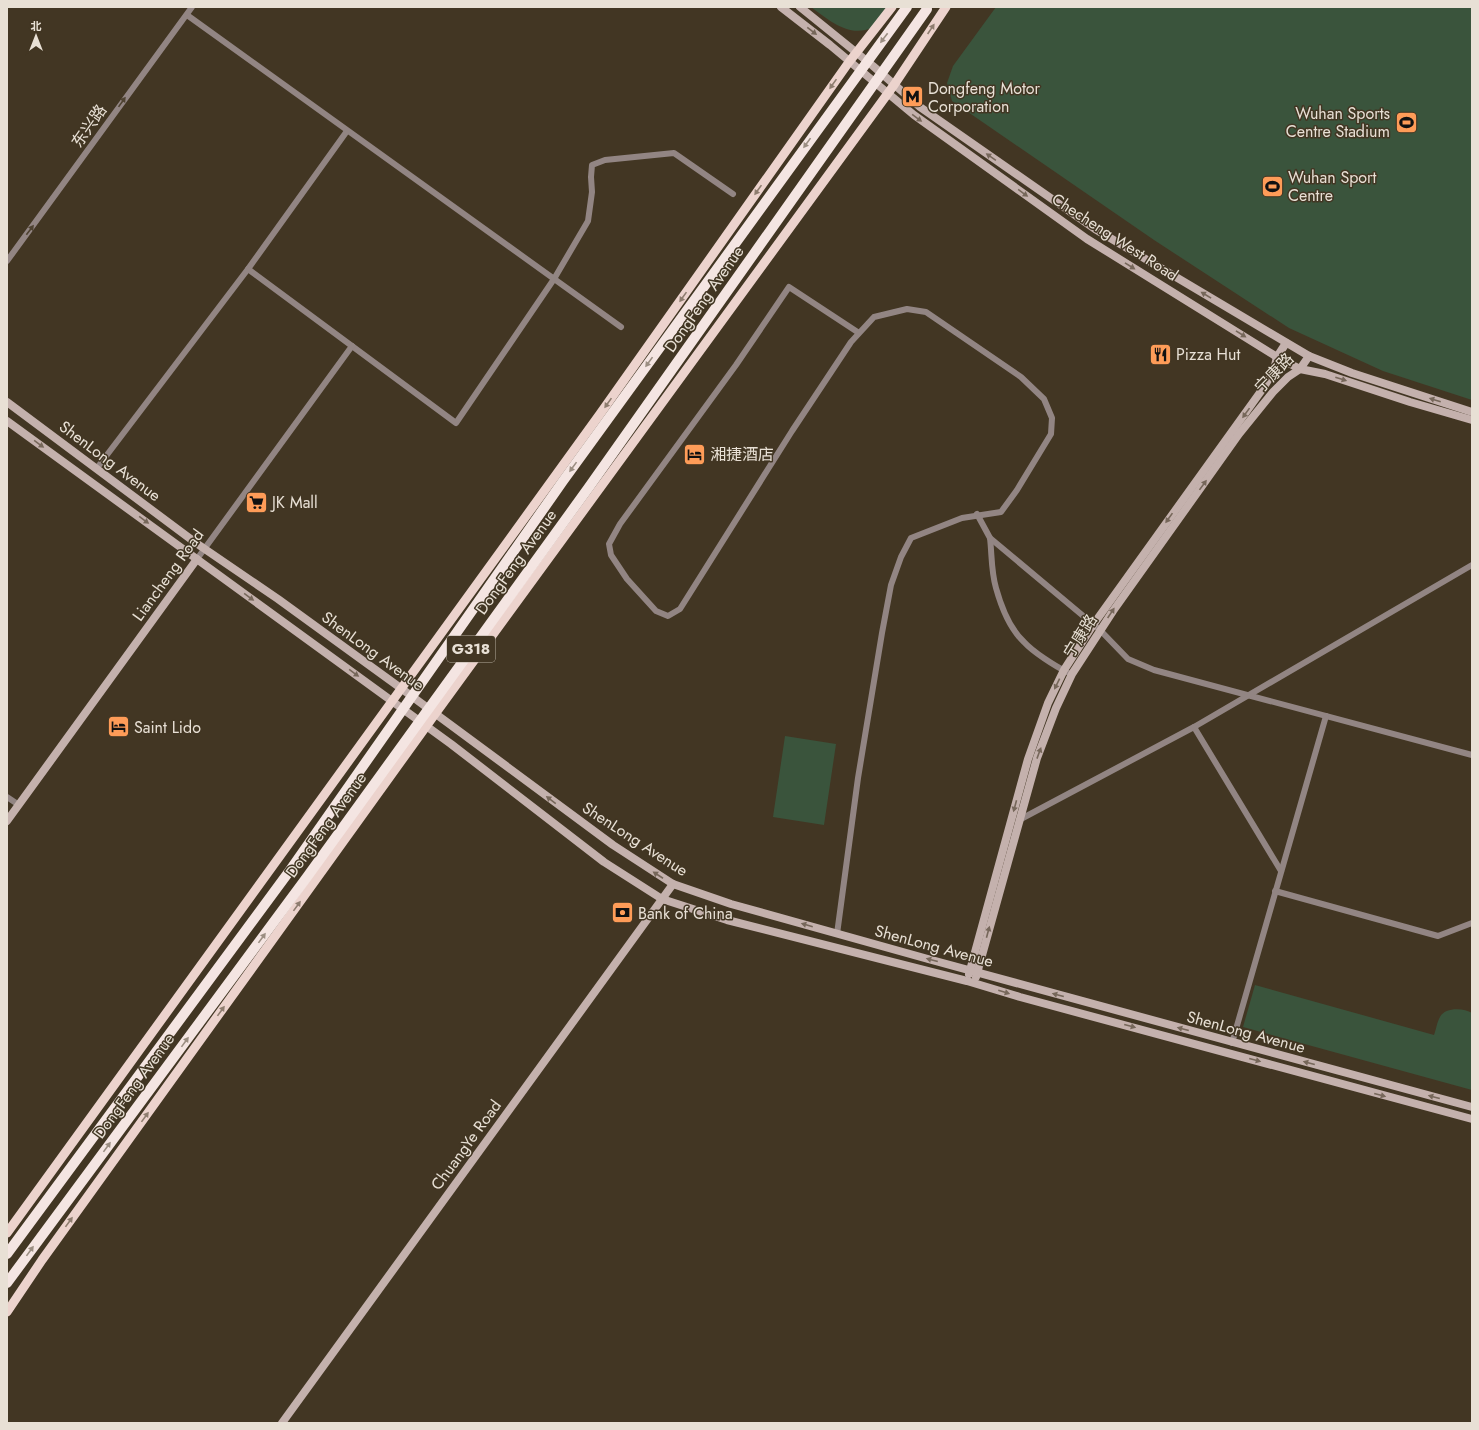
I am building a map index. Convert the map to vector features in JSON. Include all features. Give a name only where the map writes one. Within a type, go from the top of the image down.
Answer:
[{"type":"highway","name":"DongFeng Avenue","points":[[7,1254],[288,873],[563,481],[907,7]]},
{"type":"highway","name":"DongFeng Avenue","points":[[7,1283],[306,877],[584,493],[927,9]]},
{"type":"main road","name":"Checheng West Road","points":[[781,7],[914,115],[1087,239],[1277,357],[1300,369],[1326,374],[1410,402],[1472,420]]},
{"type":"main road","name":"Checheng West Road","points":[[800,7],[873,66],[920,107],[1095,229],[1309,356],[1352,373],[1472,412]]},
{"type":"main road","points":[[7,1232],[600,414],[849,62],[892,7]]},
{"type":"main road","points":[[7,1312],[42,1260],[435,714],[894,85],[946,7]]},
{"type":"main road","points":[[974,971],[1010,824],[1028,759],[1048,703],[1064,670],[1097,628],[1264,387],[1274,370],[1277,357],[1286,343]]},
{"type":"main road","name":"宁康路","points":[[971,982],[1020,820],[1037,758],[1056,708],[1072,674],[1097,628],[1239,434],[1281,383],[1300,369],[1309,356]]},
{"type":"main road","name":"ShenLong Avenue","points":[[7,402],[204,549],[278,599],[613,845],[673,884],[731,904],[837,934],[1232,1043],[1472,1107]]},
{"type":"main road","name":"ShenLong Avenue","points":[[7,421],[427,727],[604,862],[662,899],[727,920],[971,982],[1020,997],[1472,1119]]},
{"type":"main road","name":"Liancheng Road","points":[[7,821],[197,559]]},
{"type":"main road","name":"ChuangYe Road","points":[[282,1423],[673,884]]},
{"type":"street","name":"东兴路","points":[[7,261],[192,7]]},
{"type":"street","points":[[187,15],[621,326]]},
{"type":"street","points":[[97,468],[248,269],[347,131]]},
{"type":"street","points":[[248,269],[456,423],[554,279],[588,221],[592,192],[592,165],[605,160],[674,153],[733,194]]},
{"type":"street","points":[[837,934],[858,778],[882,633],[891,586],[898,564],[911,538],[962,518],[977,514],[1001,512],[1042,452],[1052,434],[1052,418],[1044,399],[1021,377],[926,312],[907,309],[874,317],[851,342],[792,431],[680,609],[668,616],[656,611],[627,579],[611,555],[609,544],[620,524],[736,365],[789,287],[859,333]]},
{"type":"street","name":"Liancheng Road","points":[[197,559],[352,346]]},
{"type":"street","points":[[977,514],[990,538],[1097,628],[1128,659],[1154,670],[1472,755]]},
{"type":"street","points":[[990,538],[991,561],[996,587],[1005,612],[1014,630],[1024,643],[1072,674]]},
{"type":"street","points":[[1010,824],[1194,727],[1472,565]]},
{"type":"street","points":[[1232,1043],[1326,716]]},
{"type":"street","points":[[1194,727],[1281,870]]},
{"type":"street","points":[[7,797],[19,805]]},
{"type":"street","points":[[1275,891],[1438,936],[1472,923]]},
{"type":"green space","points":[[811,7],[894,7],[873,27],[856,31],[832,22]]},
{"type":"green space","name":"Wuhan Sport Centre","points":[[996,7],[1472,7],[1472,400],[1383,371],[1289,328],[1154,240],[952,101],[947,83],[953,66]]},
{"type":"green space","points":[[785,736],[836,744],[824,825],[773,817]]},
{"type":"green space","points":[[1255,985],[1434,1035],[1439,1019],[1446,1011],[1460,1009],[1469,1011],[1472,1013],[1472,1090],[1243,1027]]},
{"type":"place","name":"Dongfeng Motor Corporation","points":[[913,97]]},
{"type":"place","name":"Wuhan Sports Centre Stadium","points":[[1406,122]]},
{"type":"place","name":"Wuhan Sport Centre","points":[[1273,186]]},
{"type":"place","name":"Pizza Hut","points":[[1161,354]]},
{"type":"place","name":"湘捷酒店","points":[[694,454]]},
{"type":"place","name":"JK Mall","points":[[256,502]]},
{"type":"place","name":"Saint Lido","points":[[118,727]]},
{"type":"place","name":"Bank of China","points":[[622,913]]}]
